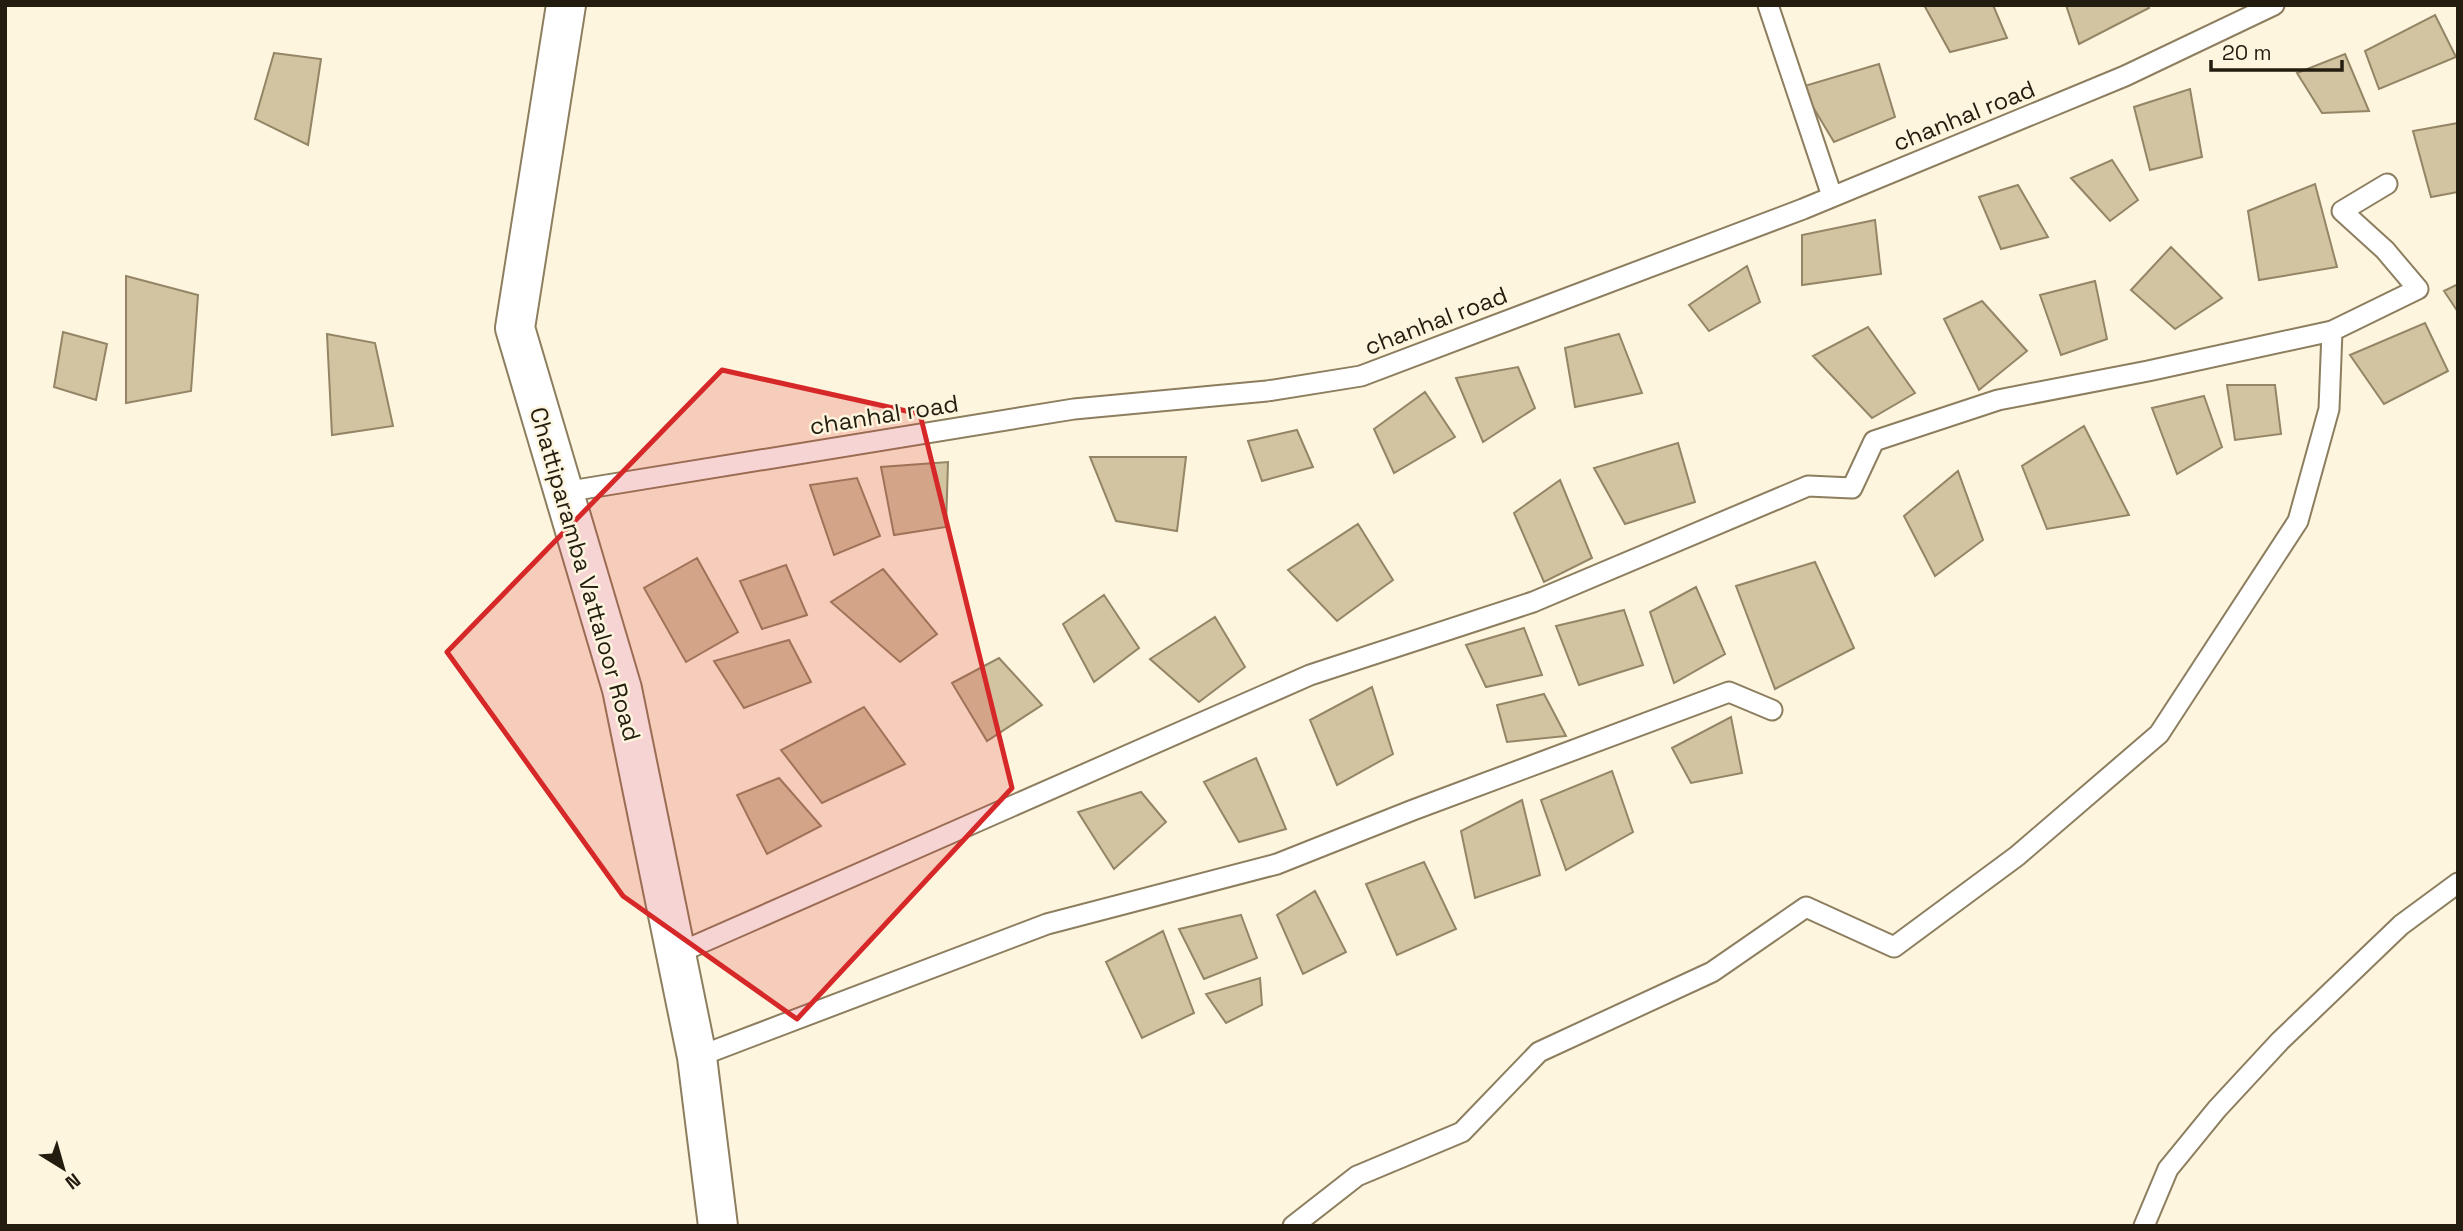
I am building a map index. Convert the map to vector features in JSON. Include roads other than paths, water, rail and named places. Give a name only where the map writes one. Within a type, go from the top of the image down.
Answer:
[{"type":"street","name":"Chattiparamba Vattaloor Road","points":[[566,5],[515,328],[622,689],[697,1056],[718,1226]]},
{"type":"lane","points":[[1768,5],[1832,196]]},
{"type":"lane","name":"chanhal road","points":[[564,492],[1074,409],[1267,391],[1361,376],[1832,196],[2125,76],[2274,5]]},
{"type":"lane","points":[[676,954],[1310,676],[1533,602],[1808,486],[1852,488],[1874,441],[1998,400],[2332,331],[2418,289],[2385,250],[2342,211],[2387,184]]},
{"type":"lane","points":[[1293,1226],[1357,1176],[1462,1132],[1539,1052],[1712,972],[1807,907],[1894,947],[2017,856],[2159,734],[2298,521],[2329,409],[2332,331]]},
{"type":"lane","points":[[697,1056],[1047,924],[1277,864],[1413,810],[1729,692],[1772,710]]},
{"type":"lane","points":[[2144,1226],[2168,1169],[2217,1109],[2280,1041],[2401,925],[2458,883]]}]
